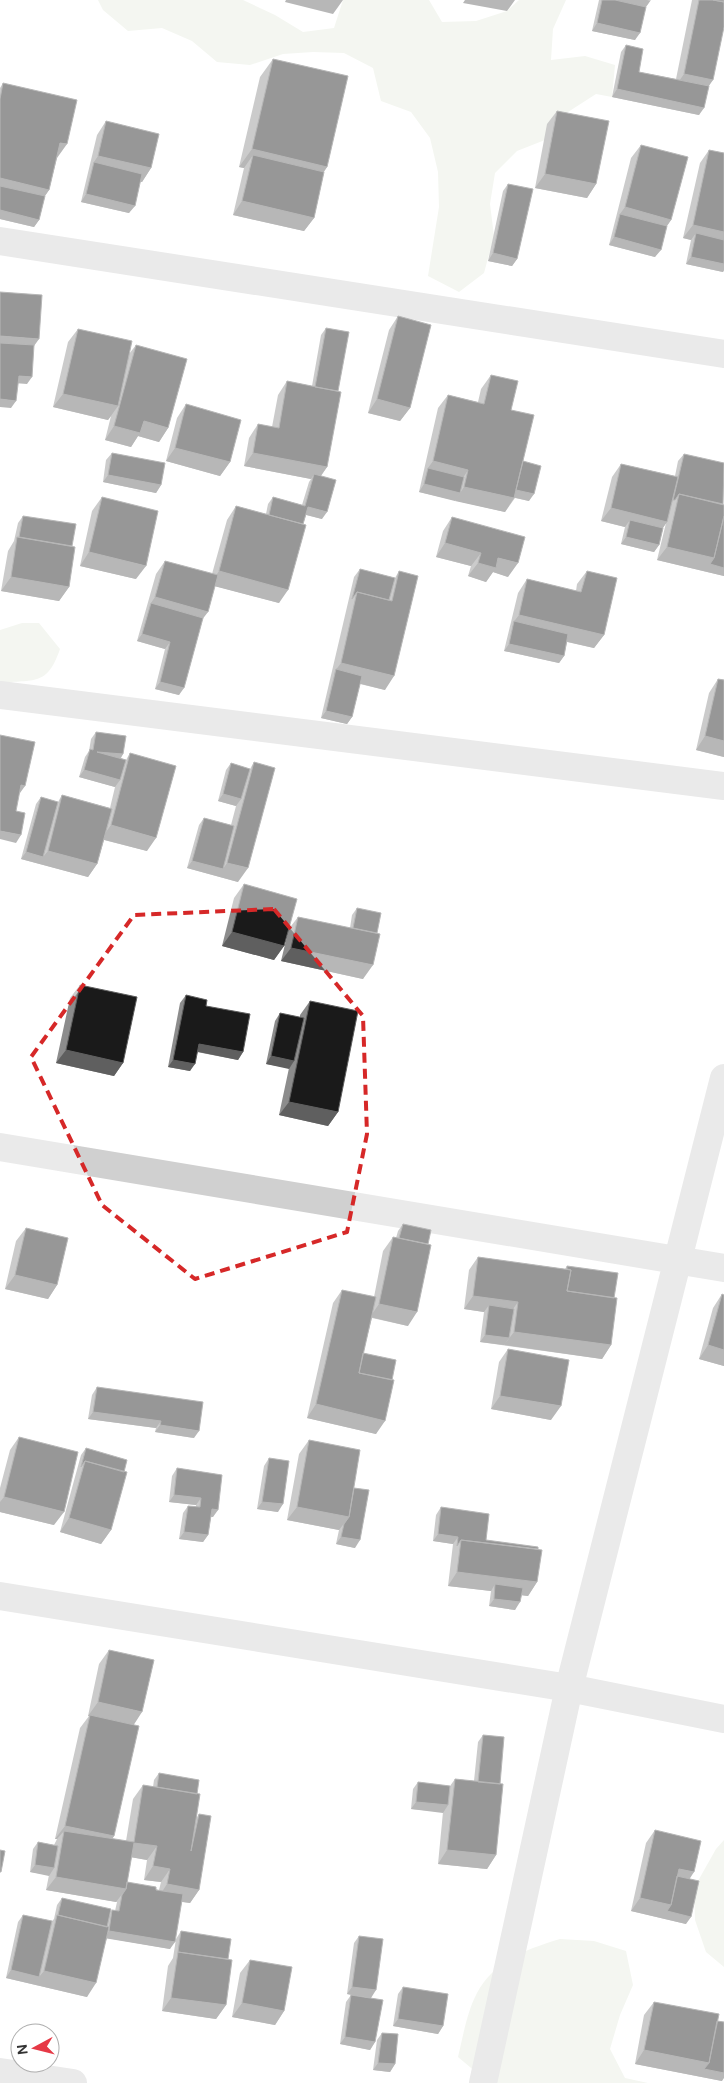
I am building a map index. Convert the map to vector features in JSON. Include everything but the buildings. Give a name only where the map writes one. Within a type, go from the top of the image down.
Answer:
[{"type":"street","points":[[0,241],[724,354]]},
{"type":"street","points":[[0,695],[724,786]]},
{"type":"street","points":[[483,2083],[569,1688],[724,1078]]},
{"type":"street","points":[[0,1147],[724,1268]]},
{"type":"street","points":[[0,1596],[569,1688],[724,1719]]},
{"type":"street","points":[[0,2072],[73,2083]]},
{"type":"highlighted area","points":[[274,909],[363,1016],[367,1134],[347,1232],[195,1279],[102,1205],[31,1057],[134,915]]},
{"type":"shaded area","points":[[98,0],[243,0],[275,15],[303,32],[334,28],[343,0],[429,0],[442,22],[476,21],[507,11],[519,0],[566,0],[553,29],[551,60],[585,56],[615,65],[612,97],[596,94],[568,112],[550,138],[517,151],[495,173],[490,204],[494,236],[484,273],[459,292],[428,276],[439,207],[438,172],[430,138],[411,112],[381,101],[373,68],[344,53],[313,52],[283,54],[250,65],[217,62],[192,41],[162,28],[128,31],[103,10]]},
{"type":"shaded area","points":[[22,623],[39,623],[60,649],[50,670],[38,679],[0,683],[0,630]]},
{"type":"shaded area","points":[[724,1840],[724,1967],[706,1952],[695,1920],[694,1888],[716,1849]]},
{"type":"shaded area","points":[[560,1939],[594,1941],[626,1951],[633,1985],[620,2015],[610,2049],[625,2078],[648,2083],[493,2083],[483,2078],[458,2057],[466,2024],[477,1993],[492,1972],[524,1952]]}]
